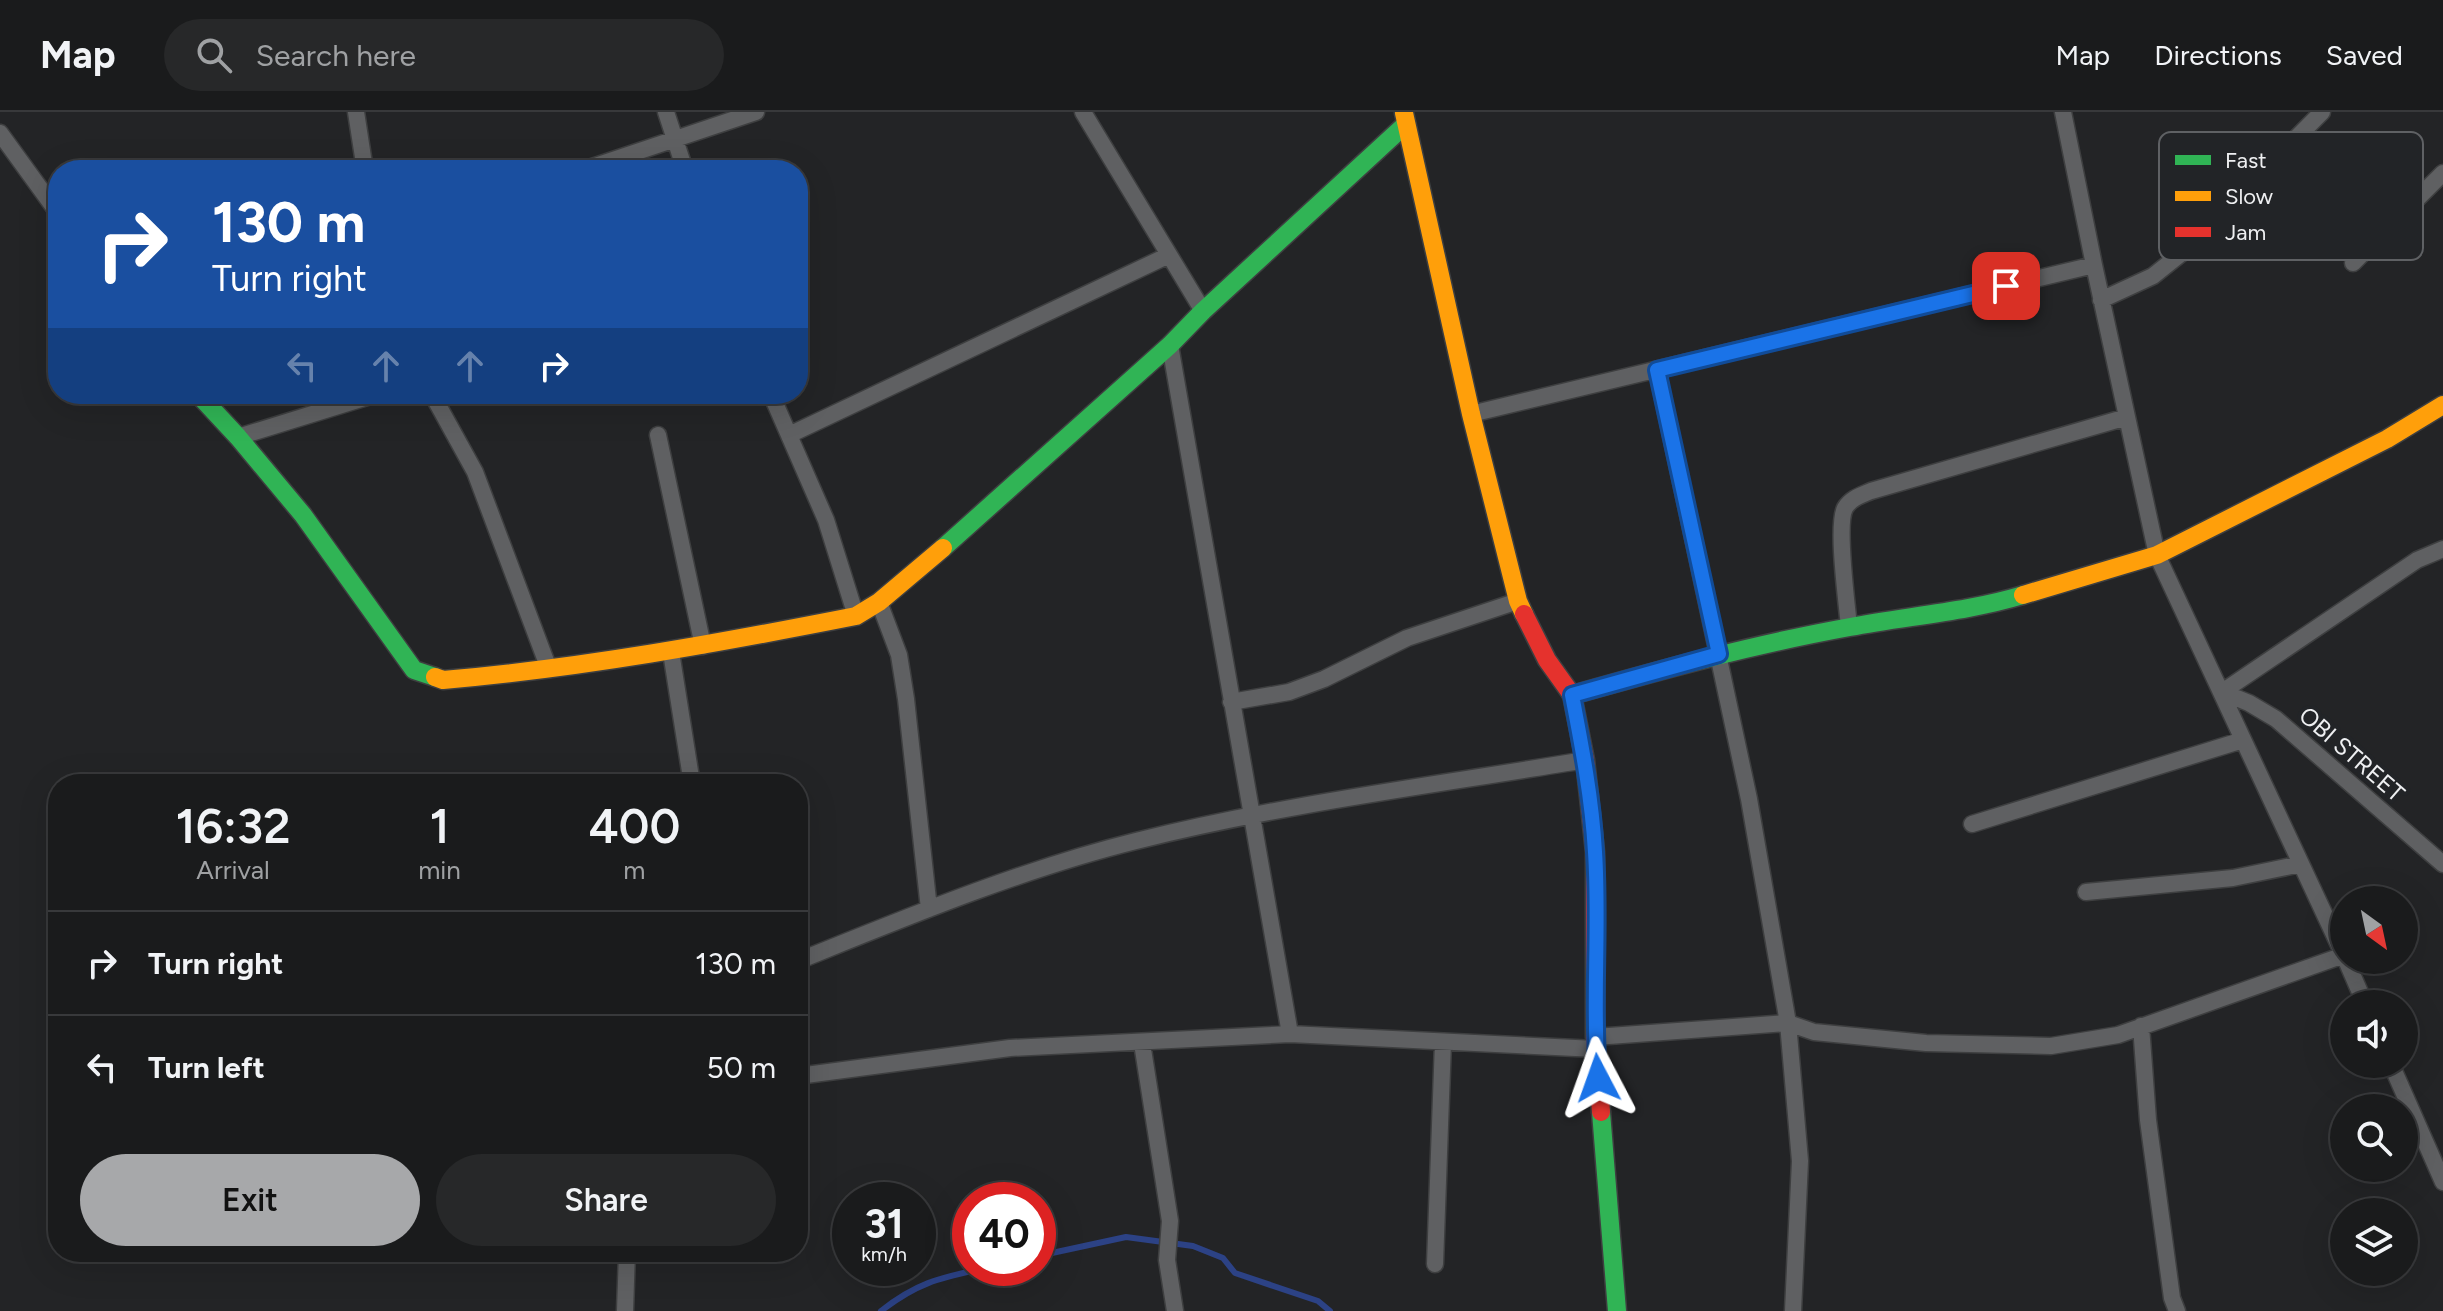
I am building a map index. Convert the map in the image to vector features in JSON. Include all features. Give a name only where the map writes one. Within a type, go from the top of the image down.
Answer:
[{"type":"street","points":[[356,112],[363,160]]},
{"type":"street","points":[[666,112],[682,160]]},
{"type":"street","points":[[614,160],[756,112]]},
{"type":"street","points":[[1083,112],[1167,256],[1203,311]]},
{"type":"street","points":[[2063,112],[2157,555],[2330,925]]},
{"type":"street","points":[[2302,132],[2322,112]]},
{"type":"street","points":[[207,404],[303,515],[414,670],[443,680],[671,652],[856,616],[879,602],[1170,345],[1405,118]]},
{"type":"street","points":[[1405,118],[1471,414],[1518,601],[1547,660],[1572,695],[1585,760],[1595,852],[1595,1043],[1617,1311]]},
{"type":"street","points":[[0,133],[48,199]]},
{"type":"street","points":[[2423,193],[2443,173]]},
{"type":"street","points":[[789,435],[1167,256]]},
{"type":"street","points":[[2101,300],[2153,276],[2173,260]]},
{"type":"street","points":[[2353,263],[2356,260]]},
{"type":"street","points":[[1471,414],[2094,265]]},
{"type":"street","points":[[1170,345],[1290,1034]]},
{"type":"street","points":[[1657,370],[1749,799],[1788,1023],[1800,1161],[1793,1311]]},
{"type":"street","points":[[238,437],[345,404]]},
{"type":"street","points":[[438,404],[475,472],[549,669]]},
{"type":"street","points":[[775,404],[826,520],[856,616]]},
{"type":"street","points":[[1572,695],[1719,654],[1849,627],[1998,603],[2157,555],[2387,439],[2443,405]]},
{"type":"street","points":[[1849,627],[1842,531],[1844,509],[1853,499],[1871,491],[2127,417]]},
{"type":"street","points":[[658,435],[703,646]]},
{"type":"street","points":[[2222,692],[2417,560],[2443,549]]},
{"type":"street","points":[[1231,702],[1289,692],[1324,679],[1407,638],[1518,601]]},
{"type":"street","points":[[879,602],[899,655],[929,909]]},
{"type":"street","points":[[671,652],[690,774]]},
{"type":"street","name":"OBI STREET","points":[[2222,692],[2276,719],[2441,860]]},
{"type":"street","points":[[1972,824],[2243,740]]},
{"type":"street","points":[[808,957],[929,909],[1134,841],[1250,816],[1585,760]]},
{"type":"street","points":[[2086,892],[2233,878],[2301,864]]},
{"type":"street","points":[[808,1075],[1010,1048],[1290,1034],[1443,1042],[1595,1043],[1788,1023],[1814,1032],[1926,1043],[2051,1046],[2118,1035],[2330,962]]},
{"type":"street","points":[[2141,1026],[2158,1204],[2172,1298],[2177,1311]]},
{"type":"street","points":[[1435,1264],[1443,1042]]},
{"type":"street","points":[[1142,1043],[1170,1221],[1167,1260],[1175,1311]]},
{"type":"street","points":[[2397,1078],[2443,1182]]},
{"type":"street","points":[[625,1311],[627,1262]]},
{"type":"waterway","points":[[1056,1252],[1126,1237],[1193,1246],[1223,1258],[1235,1273],[1318,1301],[1330,1311]]},
{"type":"waterway","points":[[881,1311],[907,1293],[952,1276]]},
{"type":"traffic: fast","points":[[943,548],[1170,345],[1406,124]]},
{"type":"traffic: fast","points":[[207,404],[303,515],[414,670],[435,677]]},
{"type":"traffic: fast","points":[[1572,695],[1780,641],[1980,606],[2023,595]]},
{"type":"traffic: fast","points":[[1601,1112],[1617,1311]]},
{"type":"traffic: slow","points":[[1404,113],[1471,414],[1518,601],[1524,614]]},
{"type":"traffic: slow","points":[[2023,595],[2157,555],[2387,439],[2443,405]]},
{"type":"traffic: slow","points":[[435,677],[443,680],[599,662],[856,616],[879,602],[943,548]]},
{"type":"traffic: jam","points":[[1524,614],[1547,660],[1572,695],[1585,760],[1595,852],[1595,1037],[1601,1112]]},
{"type":"route","points":[[1598,1078],[1595,1037],[1595,852],[1585,760],[1572,695],[1719,654],[1657,370],[2006,286]]}]
